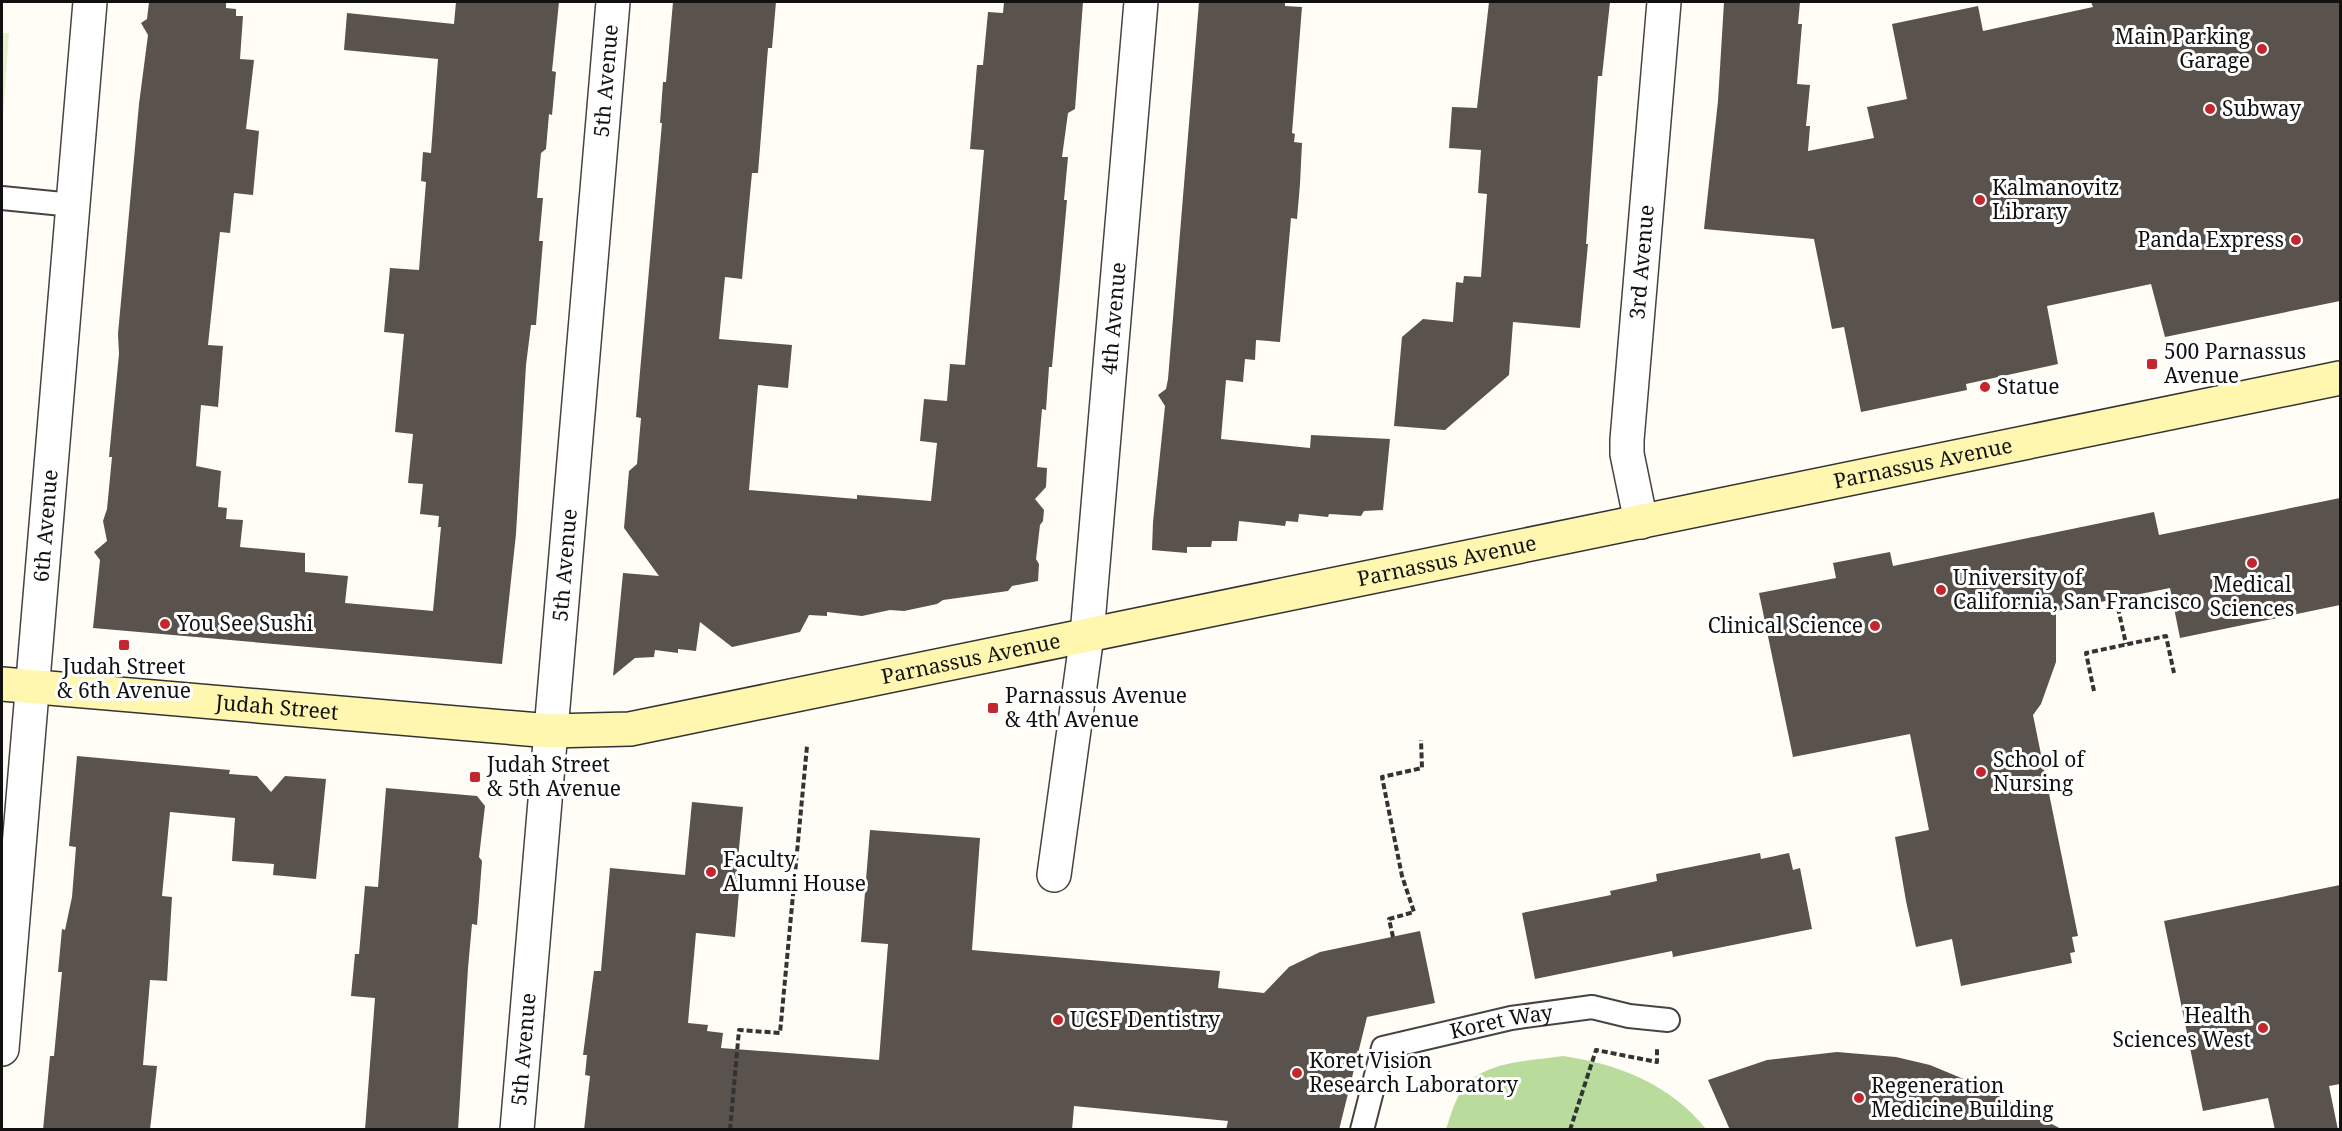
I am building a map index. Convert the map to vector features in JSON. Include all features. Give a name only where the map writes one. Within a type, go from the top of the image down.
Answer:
[{"type":"street","name":"6th Avenue","points":[[2,1049],[17,686],[73,205],[90,2]]},
{"type":"street","name":"5th Avenue","points":[[517,1130],[613,2]]},
{"type":"street","name":"4th Avenue","points":[[1054,875],[1087,635],[1141,2]]},
{"type":"street","name":"3rd Avenue","points":[[1641,522],[1627,454],[1627,440],[1664,2]]},
{"type":"street","name":"Parnassus Avenue","points":[[551,731],[630,729],[2340,378]]},
{"type":"street","name":"Judah Street","points":[[17,686],[551,731]]},
{"type":"lane","points":[[2,198],[73,205]]},
{"type":"lane","name":"Koret Way","points":[[1362,1130],[1383,1048],[1511,1018],[1592,1007],[1629,1016],[1668,1020]]},
{"type":"path","points":[[2116,599],[2126,644]]},
{"type":"path","points":[[2094,691],[2086,653],[2126,644],[2166,636],[2174,674]]},
{"type":"path","points":[[1393,937],[1389,919],[1414,912],[1402,876],[1382,777],[1422,768],[1421,740]]},
{"type":"path","points":[[730,1130],[738,1030],[780,1033],[807,746]]},
{"type":"path","points":[[1570,1130],[1596,1050],[1636,1058]]},
{"type":"green space","points":[[2,33],[9,33],[3,118],[2,118]]},
{"type":"green space","points":[[1563,1056],[1604,1065],[1642,1079],[1677,1100],[1706,1129],[1446,1129],[1459,1096],[1474,1077],[1498,1066]]},
{"type":"building","points":[[149,2],[226,2],[226,8],[236,9],[236,16],[243,16],[240,59],[254,60],[246,129],[259,131],[253,195],[234,193],[230,233],[220,232],[208,345],[223,346],[218,407],[201,405],[196,466],[221,471],[218,507],[227,508],[226,519],[243,520],[240,547],[305,553],[305,572],[348,576],[345,603],[433,611],[441,527],[438,527],[439,516],[420,514],[423,484],[408,483],[413,434],[395,432],[404,334],[384,332],[390,268],[419,270],[426,182],[421,181],[423,152],[431,153],[438,59],[344,50],[347,13],[454,24],[456,2],[559,2],[552,71],[556,72],[552,115],[549,114],[546,149],[541,153],[537,198],[543,198],[539,241],[543,241],[536,325],[531,325],[526,365],[516,534],[502,664],[93,628],[100,560],[94,552],[107,541],[103,521],[107,509],[112,457],[109,457],[119,354],[118,334],[139,104],[148,35],[141,23],[147,19]]},
{"type":"building","points":[[673,2],[776,2],[772,48],[768,48],[758,173],[752,173],[742,279],[725,277],[719,339],[792,345],[788,388],[758,385],[749,490],[857,499],[857,495],[931,501],[937,443],[920,441],[924,399],[947,401],[950,364],[965,365],[984,150],[970,149],[977,65],[983,65],[988,12],[1003,13],[1004,2],[1083,2],[1075,109],[1068,113],[1062,157],[1068,157],[1064,200],[1067,200],[1052,367],[1049,367],[1046,410],[1042,409],[1037,467],[1047,468],[1046,487],[1035,499],[1044,510],[1036,559],[1039,564],[1038,581],[1012,586],[1008,591],[943,600],[937,604],[904,611],[890,610],[862,616],[827,612],[827,616],[809,615],[800,632],[732,647],[700,622],[696,651],[678,649],[678,653],[655,650],[654,657],[635,658],[613,676],[623,573],[659,576],[624,528],[629,471],[637,464],[641,418],[636,417],[662,123],[660,123],[663,82],[666,82]]},
{"type":"building","points":[[1199,2],[1285,2],[1285,6],[1302,7],[1292,133],[1295,134],[1294,142],[1302,143],[1300,184],[1297,219],[1291,218],[1280,342],[1256,340],[1255,360],[1245,359],[1243,382],[1226,380],[1221,439],[1310,448],[1311,435],[1390,439],[1383,510],[1364,511],[1361,516],[1329,514],[1328,517],[1299,514],[1298,522],[1286,521],[1285,526],[1239,521],[1237,541],[1212,541],[1211,547],[1187,547],[1187,553],[1152,550],[1165,406],[1158,395],[1166,389],[1168,379]]},
{"type":"building","points":[[1489,2],[1610,2],[1602,76],[1598,76],[1586,244],[1588,244],[1580,328],[1513,322],[1509,375],[1445,430],[1394,426],[1402,337],[1423,319],[1453,322],[1456,282],[1463,283],[1464,276],[1481,277],[1487,194],[1478,193],[1481,150],[1449,148],[1452,107],[1477,108]]},
{"type":"building","points":[[1724,2],[1800,2],[1798,24],[1802,24],[1797,84],[1810,85],[1806,126],[1810,126],[1808,151],[1874,138],[1867,107],[1907,99],[1892,24],[1978,6],[1983,31],[2093,7],[2091,2],[2340,2],[2340,301],[2165,337],[2151,284],[2047,306],[2058,364],[1966,384],[1967,390],[1861,412],[1844,327],[1832,329],[1814,239],[1704,229],[1718,101]]},
{"type":"building","points":[[2340,498],[2340,605],[2180,638],[2170,588],[2056,611],[2056,662],[2041,704],[2033,715],[2078,936],[2072,937],[2075,952],[2070,953],[2072,963],[1961,986],[1952,939],[1916,947],[1906,901],[1895,837],[1929,830],[1910,734],[1793,757],[1759,593],[1836,578],[1833,563],[1890,552],[1893,566],[2154,512],[2159,535]]},
{"type":"building","points":[[77,756],[230,770],[229,774],[257,776],[271,792],[285,776],[326,779],[316,879],[273,875],[274,864],[232,861],[235,818],[170,812],[162,896],[172,897],[167,981],[150,980],[143,1065],[157,1066],[150,1130],[43,1130],[50,1056],[54,1056],[62,972],[58,972],[62,929],[65,930],[72,897],[76,847],[69,846]]},
{"type":"building","points":[[386,788],[477,796],[485,806],[479,857],[482,861],[477,925],[472,924],[468,968],[458,1130],[365,1130],[375,998],[351,996],[355,954],[359,954],[365,886],[378,887]]},
{"type":"building","points":[[692,802],[743,807],[736,880],[740,880],[735,937],[696,933],[688,1023],[708,1025],[707,1031],[723,1033],[721,1048],[879,1060],[888,944],[861,942],[870,830],[980,838],[972,950],[1220,971],[1218,988],[1264,993],[1289,967],[1320,952],[1420,931],[1435,1003],[1367,1017],[1339,1130],[1226,1130],[1228,1121],[1074,1106],[1072,1130],[584,1130],[590,1076],[585,1075],[587,1055],[583,1055],[594,971],[601,971],[610,868],[685,875]]},
{"type":"building","points":[[1760,853],[1761,859],[1789,853],[1793,870],[1800,868],[1812,929],[1673,957],[1672,951],[1535,979],[1522,913],[1611,895],[1610,891],[1657,881],[1656,874]]},
{"type":"building","name":"Health Sciences West","points":[[2340,885],[2340,1084],[2329,1086],[2338,1130],[2275,1130],[2268,1098],[2203,1111],[2164,921]]},
{"type":"building","name":"Regeneration Medicine Building","points":[[1837,1052],[1896,1057],[1930,1065],[1978,1085],[2063,1130],[1730,1130],[1708,1080],[1767,1060]]},
{"type":"place","name":"Main Parking Garage","points":[[2262,49]]},
{"type":"place","name":"Subway","points":[[2210,109]]},
{"type":"place","name":"Kalmanovitz Library","points":[[1980,200]]},
{"type":"place","name":"Panda Express","points":[[2296,240]]},
{"type":"place","name":"500 Parnassus Avenue","points":[[2152,364]]},
{"type":"place","name":"Statue","points":[[1985,387]]},
{"type":"place","name":"Medical Sciences","points":[[2252,563]]},
{"type":"place","name":"University of California, San Francisco","points":[[1941,590]]},
{"type":"place","name":"You See Sushi","points":[[165,624]]},
{"type":"place","name":"Clinical Science","points":[[1875,626]]},
{"type":"place","name":"Judah Street & 6th Avenue","points":[[124,645]]},
{"type":"place","name":"Parnassus Avenue & 4th Avenue","points":[[993,708]]},
{"type":"place","name":"School of Nursing","points":[[1981,772]]},
{"type":"place","name":"Judah Street & 5th Avenue","points":[[475,777]]},
{"type":"place","name":"Faculty Alumni House","points":[[711,872]]},
{"type":"place","name":"UCSF Dentistry","points":[[1058,1020]]},
{"type":"place","name":"Health Sciences West","points":[[2263,1028]]},
{"type":"place","name":"Koret Vision Research Laboratory","points":[[1297,1073]]},
{"type":"place","name":"Regeneration Medicine Building","points":[[1859,1098]]}]
